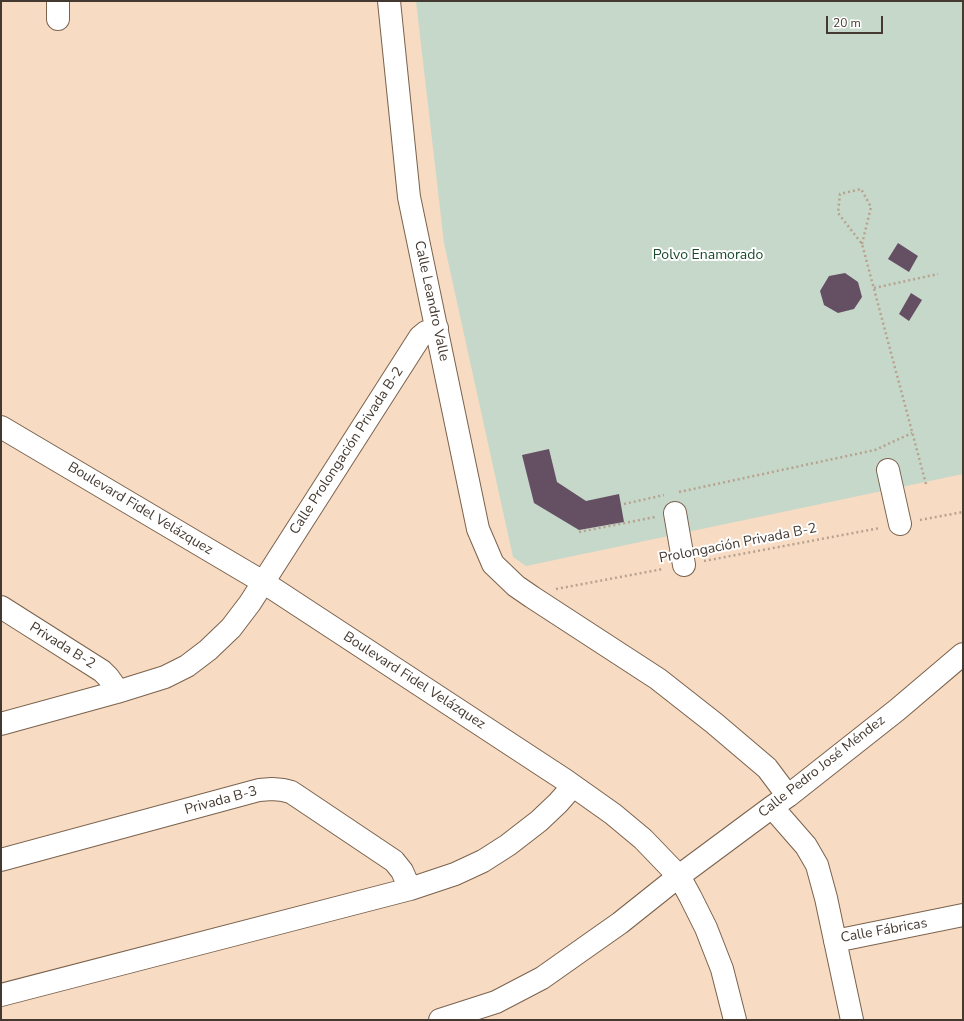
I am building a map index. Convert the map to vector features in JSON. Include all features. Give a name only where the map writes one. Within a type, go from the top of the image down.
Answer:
[{"type":"street","name":"Calle Leandro Valle","points":[[389,1],[408,197],[437,328],[478,528],[493,564],[516,586],[658,679],[714,723],[767,768],[780,801]]},
{"type":"street","name":"Calle Prolongación Privada B-2","points":[[264,582],[420,337],[426,332],[437,328]]},
{"type":"street","name":"Boulevard Fidel Velázquez","points":[[1,427],[264,582],[613,814],[642,839],[678,876],[690,896],[706,928],[722,969],[735,1020]]},
{"type":"street","points":[[888,470],[900,524]]},
{"type":"street","points":[[669,504],[684,565]]},
{"type":"street","points":[[1,724],[166,677],[187,666],[208,650],[231,628],[264,582]]},
{"type":"street","name":"Privada B-2","points":[[1,607],[102,671],[108,677],[117,692]]},
{"type":"street","name":"Calle Pedro José Méndez","points":[[440,1020],[496,1002],[542,978],[620,923],[678,876],[780,801],[897,710],[963,654]]},
{"type":"street","points":[[1,995],[410,889],[455,874],[483,861],[508,845],[539,821],[573,786]]},
{"type":"street","name":"Privada B-3","points":[[1,860],[259,790],[272,789],[287,791],[300,798],[394,861],[402,870],[410,889]]},
{"type":"street","name":"Calle Fábricas","points":[[780,801],[817,865],[835,941],[963,915]]},
{"type":"street","points":[[835,941],[852,1020]]},
{"type":"path","points":[[862,244],[871,208],[861,189],[840,194],[838,213],[862,244],[926,484]]},
{"type":"path","points":[[874,288],[938,274]]},
{"type":"path","points":[[579,532],[669,504],[875,450],[912,433]]},
{"type":"path","points":[[624,504],[669,504]]},
{"type":"path","name":"Prolongación Privada B-2","points":[[549,590],[963,512]]},
{"type":"green space","name":"Polvo Enamorado","points":[[416,1],[963,1],[963,474],[526,566],[513,557],[444,243]]},
{"type":"building","points":[[898,243],[918,256],[909,272],[888,259]]},
{"type":"building","points":[[845,273],[858,282],[862,297],[854,309],[838,313],[824,305],[820,291],[829,276]]},
{"type":"building","points":[[911,293],[922,300],[909,321],[899,314]]},
{"type":"building","points":[[549,449],[557,482],[586,501],[619,494],[624,522],[579,530],[534,503],[522,455]]}]
